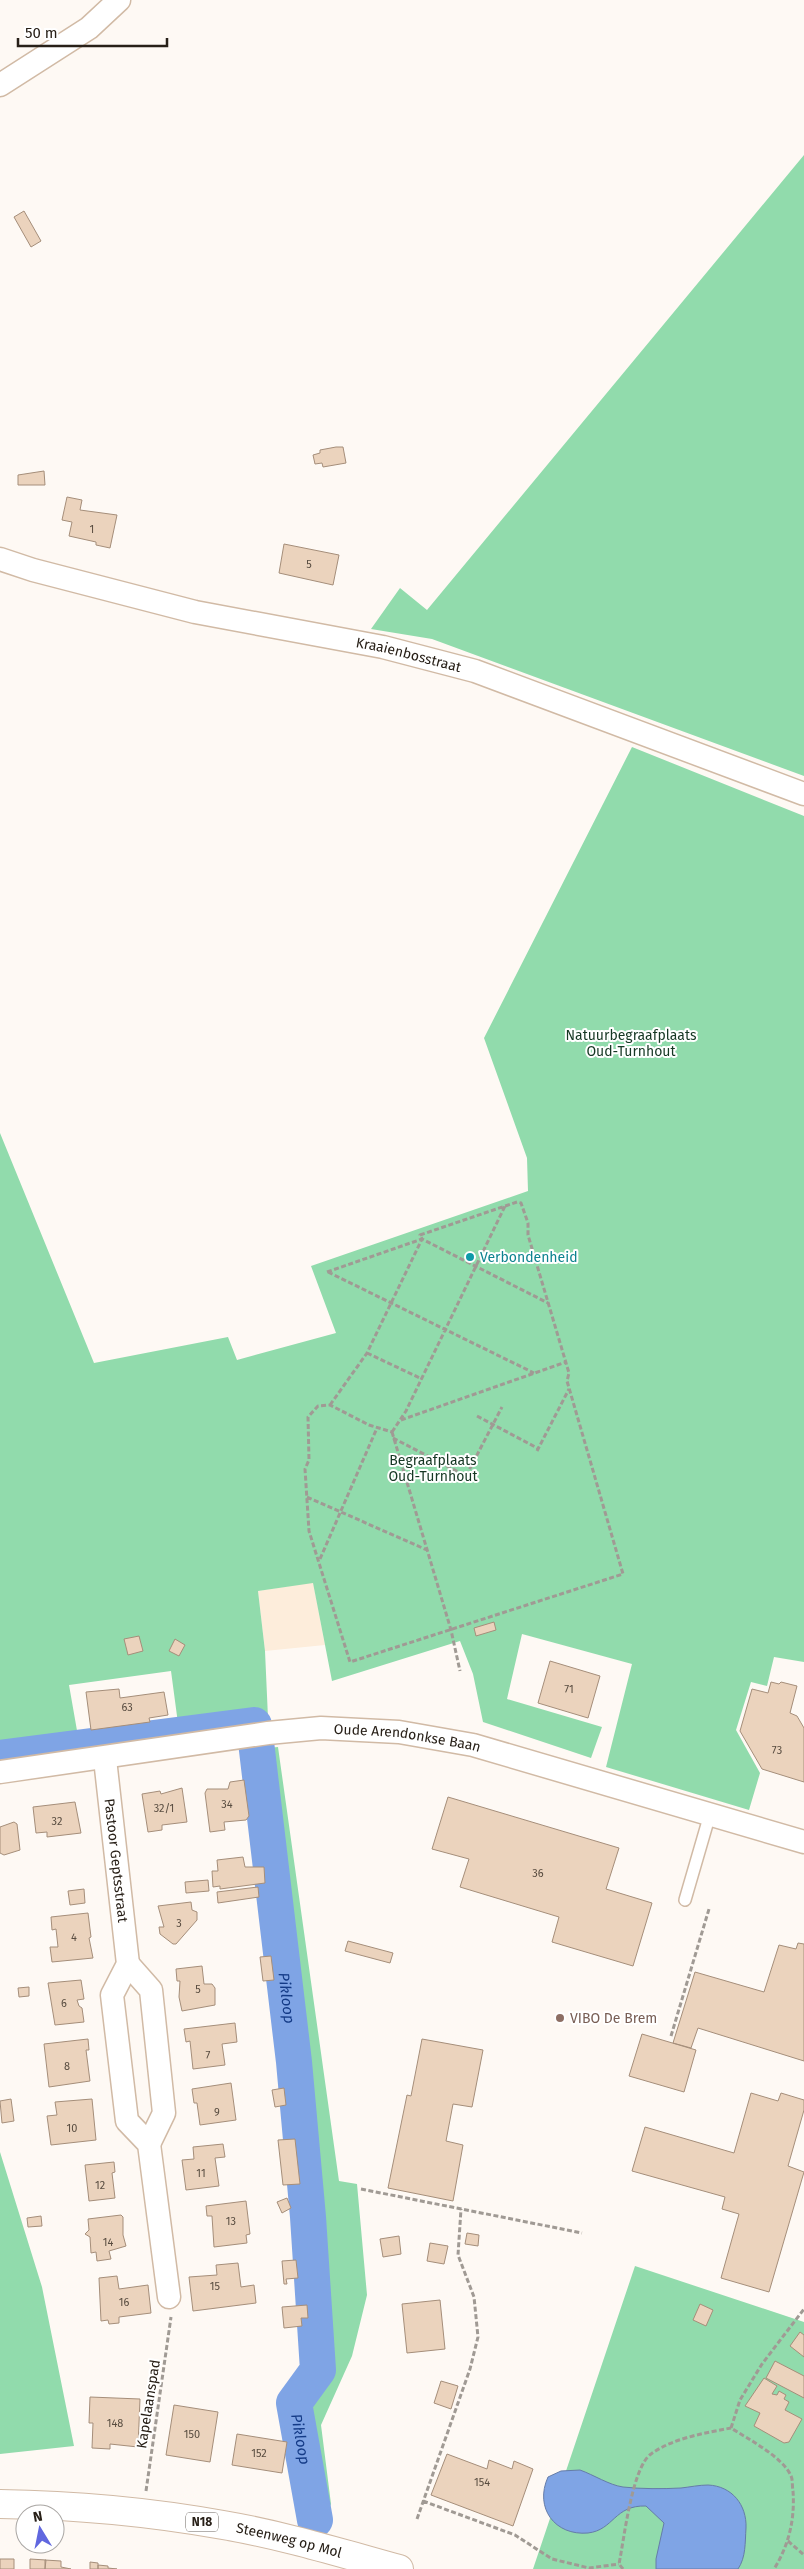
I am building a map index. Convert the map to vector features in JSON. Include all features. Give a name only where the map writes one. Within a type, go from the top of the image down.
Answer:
[{"type":"main road","name":"Steenweg op Mol","points":[[0,2504],[44,2504],[222,2524],[399,2569]]},
{"type":"street","points":[[0,85],[89,28],[119,0]]},
{"type":"street","name":"Kraaienbosstraat","points":[[0,559],[33,570],[194,612],[383,646],[475,671],[804,794]]},
{"type":"street","name":"Oude Arendonkse Baan","points":[[0,1772],[105,1759],[268,1733],[321,1728],[380,1731],[461,1742],[804,1842]]},
{"type":"street","name":"Pastoor Geptsstraat","points":[[105,1759],[128,1964]]},
{"type":"street","points":[[149,2144],[127,2120],[112,1995],[128,1964],[151,1990],[164,2113],[149,2144],[169,2297]]},
{"type":"lane","points":[[685,1900],[710,1814]]},
{"type":"path","points":[[330,1405],[367,1353],[422,1239],[420,1235],[505,1206],[521,1203],[528,1223],[528,1236],[569,1373],[567,1381],[569,1389],[623,1574],[350,1662],[320,1559],[309,1531],[305,1469],[309,1460],[308,1417],[318,1406],[330,1405],[377,1428],[392,1432]]},
{"type":"path","points":[[460,1671],[452,1630],[392,1432],[422,1379],[505,1206]]},
{"type":"path","points":[[534,1373],[327,1272],[422,1239],[548,1302]]},
{"type":"path","points":[[367,1353],[422,1379]]},
{"type":"path","points":[[400,1420],[566,1362]]},
{"type":"path","points":[[477,1416],[538,1450],[569,1389]]},
{"type":"path","points":[[393,1438],[466,1476],[502,1406]]},
{"type":"path","points":[[320,1559],[377,1428]]},
{"type":"path","points":[[308,1497],[427,1550]]},
{"type":"path","points":[[671,2036],[709,1909]]},
{"type":"path","points":[[361,2189],[582,2233]]},
{"type":"path","points":[[417,2519],[470,2369],[478,2337],[474,2297],[458,2255],[461,2209]]},
{"type":"path","name":"Kapelaanspad","points":[[142,2514],[171,2324],[169,2297]]},
{"type":"path","points":[[731,2428],[740,2400],[762,2364],[804,2309]]},
{"type":"path","points":[[623,2569],[619,2564],[636,2478],[649,2455],[664,2447],[703,2434],[731,2428],[773,2455],[791,2476],[794,2504],[788,2541],[774,2569]]},
{"type":"path","points":[[423,2502],[515,2535],[552,2559],[589,2568],[619,2564]]},
{"type":"path","points":[[788,2541],[804,2555]]},
{"type":"shaded area","points":[[313,1582],[325,1645],[265,1651],[258,1591]]},
{"type":"green space","points":[[804,155],[804,776],[432,639],[371,629],[400,588],[427,610]]},
{"type":"green space","points":[[632,747],[804,816],[804,1662],[774,1657],[767,1686],[751,1682],[736,1730],[760,1773],[749,1810],[606,1767],[632,1664],[522,1634],[507,1699],[602,1727],[591,1758],[483,1722],[473,1674],[460,1641],[332,1681],[313,1583],[258,1591],[265,1651],[268,1718],[179,1731],[171,1671],[69,1685],[79,1742],[0,1751],[0,1133],[94,1363],[228,1337],[237,1360],[336,1333],[311,1266],[528,1191],[527,1158],[484,1038]]},
{"type":"green space","points":[[278,1747],[339,2181],[357,2184],[367,2295],[352,2356],[321,2425],[331,2504],[325,2520],[315,2520],[294,2403],[318,2370],[294,2062],[257,1749]]},
{"type":"green space","points":[[0,2152],[42,2287],[74,2446],[0,2454]]},
{"type":"green space","points":[[635,2266],[804,2322],[804,2569],[533,2569]]},
{"type":"water","points":[[580,2470],[623,2487],[667,2489],[708,2485],[717,2486],[731,2493],[741,2505],[746,2520],[745,2550],[738,2569],[656,2569],[656,2559],[664,2523],[646,2506],[627,2509],[604,2527],[588,2533],[576,2533],[557,2525],[550,2518],[544,2499],[544,2488],[548,2477],[561,2471]]},
{"type":"building","points":[[24,211],[41,241],[31,247],[14,217]]},
{"type":"building","points":[[343,447],[346,463],[323,467],[322,463],[315,464],[313,455],[320,453],[320,450]]},
{"type":"building","points":[[44,471],[45,485],[18,485],[18,475]]},
{"type":"building","points":[[67,497],[82,500],[80,510],[117,515],[110,548],[96,545],[96,542],[69,536],[72,522],[62,520]]},
{"type":"building","points":[[284,544],[339,555],[333,585],[279,573]]},
{"type":"building","points":[[494,1622],[496,1630],[476,1636],[474,1628]]},
{"type":"building","points":[[139,1636],[143,1651],[128,1655],[124,1639]]},
{"type":"building","points":[[175,1639],[185,1645],[179,1656],[169,1651]]},
{"type":"building","points":[[550,1661],[600,1676],[588,1718],[538,1703]]},
{"type":"building","points":[[771,1682],[779,1684],[781,1682],[797,1686],[790,1713],[797,1716],[804,1728],[804,1782],[762,1769],[740,1731],[752,1689],[768,1693]]},
{"type":"building","points":[[119,1689],[120,1698],[164,1692],[168,1715],[149,1718],[150,1722],[91,1730],[86,1692]]},
{"type":"building","points":[[244,1780],[249,1816],[246,1820],[224,1822],[225,1830],[210,1832],[205,1793],[207,1789],[228,1789],[230,1782]]},
{"type":"building","points":[[182,1788],[187,1822],[162,1825],[162,1830],[148,1832],[142,1794],[160,1791],[161,1794]]},
{"type":"building","points":[[448,1797],[619,1848],[606,1889],[652,1903],[633,1966],[552,1942],[559,1917],[460,1887],[469,1859],[432,1849]]},
{"type":"building","points":[[75,1802],[81,1833],[47,1837],[47,1832],[36,1833],[33,1807]]},
{"type":"building","points":[[14,1822],[17,1824],[20,1850],[4,1855],[0,1853],[0,1827]]},
{"type":"building","points":[[243,1857],[245,1867],[264,1867],[265,1883],[220,1889],[220,1886],[213,1887],[212,1871],[218,1871],[217,1860]]},
{"type":"building","points":[[208,1880],[209,1891],[186,1893],[185,1882]]},
{"type":"building","points":[[258,1887],[259,1897],[218,1903],[217,1892]]},
{"type":"building","points":[[84,1889],[85,1903],[70,1905],[68,1891]]},
{"type":"building","points":[[191,1902],[192,1910],[197,1912],[197,1920],[176,1944],[173,1944],[160,1934],[159,1927],[164,1927],[158,1906]]},
{"type":"building","points":[[88,1913],[91,1937],[89,1938],[93,1958],[52,1962],[50,1947],[58,1947],[56,1929],[52,1930],[51,1917]]},
{"type":"building","points":[[348,1941],[393,1953],[390,1963],[345,1951]]},
{"type":"building","points":[[798,1943],[804,1944],[804,2061],[698,2028],[691,2048],[673,2043],[695,1972],[764,1992],[779,1945],[796,1949]]},
{"type":"building","points":[[271,1956],[274,1980],[263,1981],[260,1957]]},
{"type":"building","points":[[202,1966],[204,1984],[212,1984],[215,1988],[215,2005],[182,2011],[179,1997],[180,1981],[177,1981],[176,1969]]},
{"type":"building","points":[[81,1980],[84,1999],[77,2000],[82,2008],[84,2022],[55,2025],[48,1983]]},
{"type":"building","points":[[29,1987],[29,1996],[19,1997],[18,1988]]},
{"type":"building","points":[[235,2023],[237,2042],[222,2044],[225,2065],[193,2069],[190,2041],[186,2042],[184,2029]]},
{"type":"building","points":[[642,2034],[696,2050],[684,2092],[629,2076]]},
{"type":"building","points":[[88,2039],[89,2050],[86,2050],[90,2081],[49,2087],[44,2044]]},
{"type":"building","points":[[422,2039],[483,2050],[472,2107],[453,2104],[446,2141],[463,2145],[453,2201],[388,2188],[407,2095],[411,2096]]},
{"type":"building","points":[[231,2083],[236,2120],[200,2125],[197,2103],[194,2103],[192,2089]]},
{"type":"building","points":[[284,2088],[286,2105],[275,2107],[272,2090]]},
{"type":"building","points":[[751,2093],[778,2101],[781,2093],[804,2100],[804,2110],[788,2166],[804,2172],[769,2292],[721,2278],[739,2214],[722,2209],[725,2197],[632,2171],[645,2127],[734,2153]]},
{"type":"building","points":[[11,2099],[14,2121],[2,2123],[0,2101]]},
{"type":"building","points":[[92,2099],[96,2140],[51,2145],[47,2116],[57,2115],[55,2102]]},
{"type":"building","points":[[295,2139],[300,2184],[283,2185],[278,2140]]},
{"type":"building","points":[[223,2144],[225,2157],[215,2158],[219,2186],[186,2190],[182,2160],[194,2159],[193,2147]]},
{"type":"building","points":[[114,2162],[115,2172],[112,2173],[115,2198],[89,2201],[85,2165]]},
{"type":"building","points":[[287,2198],[291,2208],[282,2213],[277,2202]]},
{"type":"building","points":[[246,2201],[250,2234],[246,2235],[247,2243],[214,2247],[212,2216],[207,2216],[206,2206]]},
{"type":"building","points":[[121,2215],[123,2217],[123,2235],[126,2246],[109,2251],[111,2259],[97,2261],[96,2252],[91,2253],[90,2237],[85,2234],[89,2230],[88,2219]]},
{"type":"building","points":[[41,2216],[42,2226],[28,2227],[27,2218]]},
{"type":"building","points":[[467,2233],[479,2235],[478,2246],[465,2244]]},
{"type":"building","points":[[399,2236],[401,2254],[383,2257],[380,2239]]},
{"type":"building","points":[[430,2243],[448,2246],[444,2264],[427,2261]]},
{"type":"building","points":[[296,2260],[298,2278],[286,2279],[287,2284],[284,2284],[282,2261]]},
{"type":"building","points":[[238,2263],[241,2287],[254,2285],[256,2303],[193,2311],[189,2277],[217,2275],[216,2265]]},
{"type":"building","points":[[117,2276],[119,2289],[148,2285],[151,2313],[119,2317],[119,2323],[109,2324],[108,2320],[101,2321],[99,2278]]},
{"type":"building","points":[[440,2300],[445,2349],[407,2353],[402,2304]]},
{"type":"building","points":[[700,2304],[713,2310],[706,2326],[693,2320]]},
{"type":"building","points":[[307,2305],[308,2318],[301,2318],[302,2326],[284,2328],[282,2307]]},
{"type":"building","points":[[800,2332],[804,2335],[804,2357],[790,2346]]},
{"type":"building","points":[[775,2361],[804,2376],[804,2398],[766,2378]]},
{"type":"building","points":[[764,2378],[777,2386],[772,2394],[777,2395],[779,2391],[786,2395],[784,2399],[789,2402],[785,2410],[802,2419],[789,2442],[784,2443],[754,2426],[760,2413],[745,2406]]},
{"type":"building","points":[[441,2381],[458,2386],[451,2409],[434,2403]]},
{"type":"building","points":[[90,2397],[140,2399],[138,2447],[110,2444],[110,2449],[92,2448],[93,2423],[89,2423]]},
{"type":"building","points":[[174,2405],[218,2412],[210,2462],[166,2455]]},
{"type":"building","points":[[237,2434],[287,2442],[282,2473],[232,2465]]},
{"type":"building","points":[[447,2454],[487,2469],[489,2460],[512,2469],[514,2461],[533,2469],[513,2526],[431,2495]]},
{"type":"building","points":[[0,2559],[14,2559],[14,2569],[0,2569]]},
{"type":"building","points":[[30,2559],[46,2560],[45,2569],[30,2569]]},
{"type":"building","points":[[45,2560],[61,2561],[61,2567],[71,2569],[45,2569]]},
{"type":"building","points":[[90,2562],[98,2563],[98,2569],[90,2569]]},
{"type":"building","points":[[98,2565],[108,2566],[108,2568],[117,2569],[98,2569]]},
{"type":"waterway","name":"Pikloop","points":[[0,1758],[254,1725],[294,2062],[308,2217],[318,2370],[294,2403],[315,2520]]},
{"type":"place","name":"Verbondenheid","points":[[470,1257]]},
{"type":"place","name":"VIBO De Brem","points":[[560,2018]]},
{"type":"park label","name":"Natuurbegraafplaats Oud-Turnhout","points":[[631,1044]]},
{"type":"park label","name":"Begraafplaats Oud-Turnhout","points":[[433,1468]]}]
